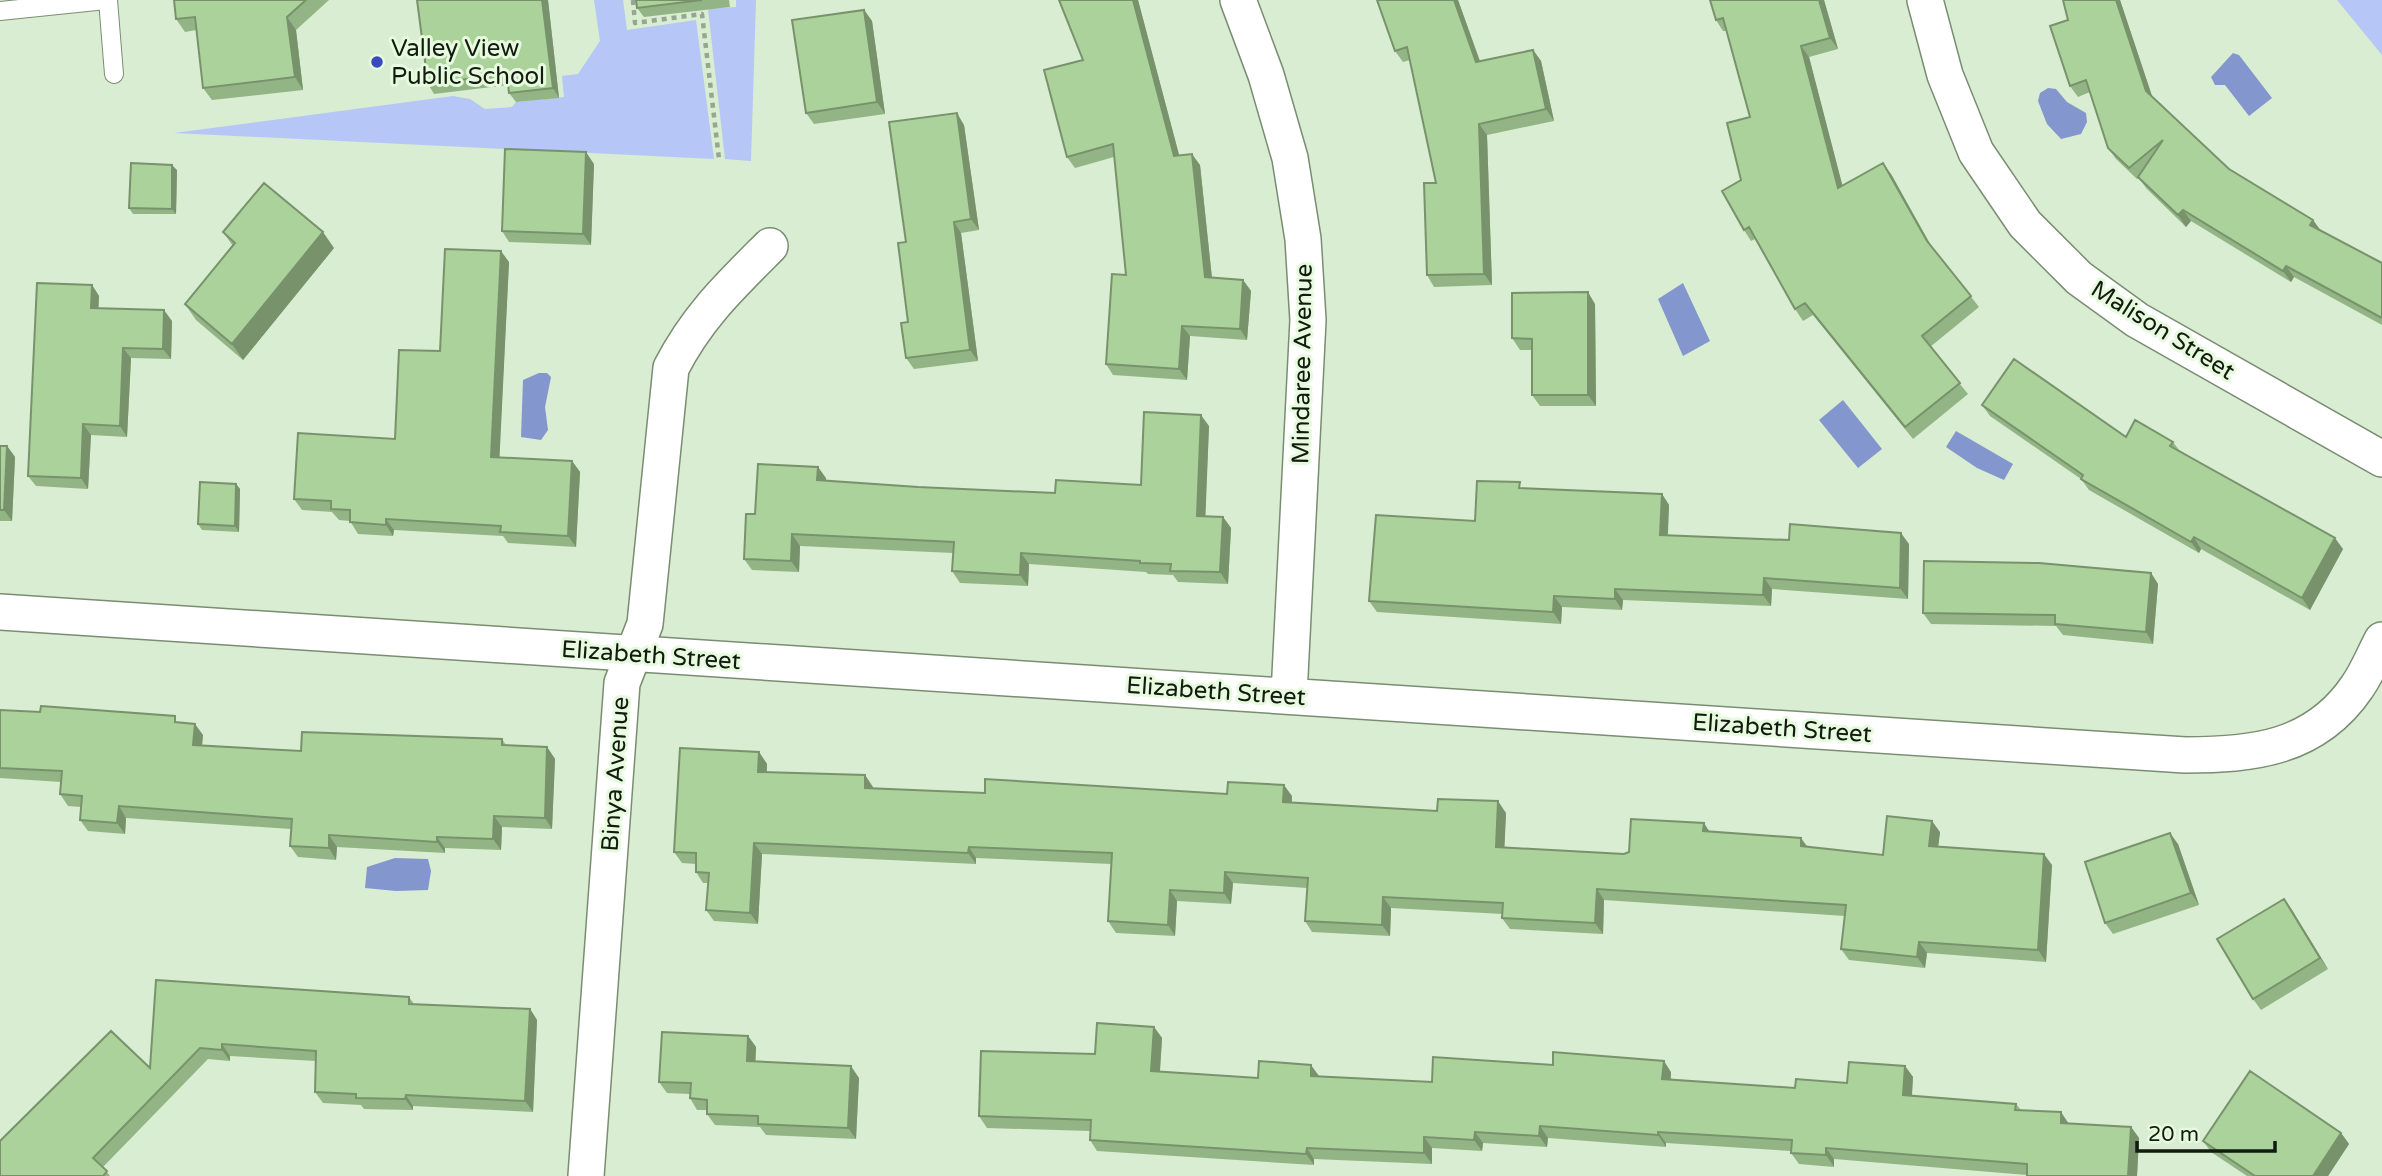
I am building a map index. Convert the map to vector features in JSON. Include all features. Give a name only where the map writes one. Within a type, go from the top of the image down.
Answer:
[{"type":"street","name":"Mindaree Avenue","points":[[1238,0],[1266,75],[1290,158],[1303,239],[1308,320],[1289,695]]},
{"type":"street","name":"Malison Street","points":[[1925,0],[1944,75],[1976,152],[2025,224],[2079,278],[2137,320],[2382,459]]},
{"type":"street","name":"Binya Avenue","points":[[586,1176],[622,683],[645,624],[671,368],[688,334],[713,303],[770,246]]},
{"type":"street","name":"Elizabeth Street","points":[[0,612],[2185,755],[2235,755],[2284,745],[2326,722],[2356,688],[2382,640]]},
{"type":"lane","points":[[0,11],[107,0],[114,74]]},
{"type":"path","points":[[633,0],[635,23],[702,15],[719,159]]},
{"type":"shaded area","points":[[594,0],[623,0],[627,30],[696,20],[714,159],[174,133],[453,96],[470,99],[485,109],[512,107],[516,102],[564,97],[562,76],[578,74],[600,41]]},
{"type":"shaded area","points":[[736,0],[756,0],[751,161],[725,159],[708,9],[736,7]]},
{"type":"shaded area","points":[[2337,0],[2382,0],[2382,55]]},
{"type":"shaded area","points":[[2233,53],[2239,55],[2272,98],[2249,116],[2225,85],[2215,85],[2211,77]]},
{"type":"shaded area","points":[[2048,88],[2056,89],[2067,102],[2086,113],[2087,122],[2081,134],[2061,139],[2047,124],[2038,101],[2040,93]]},
{"type":"shaded area","points":[[1683,283],[1710,341],[1683,356],[1658,299]]},
{"type":"shaded area","points":[[539,373],[547,373],[551,377],[545,407],[548,430],[541,440],[521,437],[523,380]]},
{"type":"shaded area","points":[[1843,400],[1882,449],[1858,468],[1819,420]]},
{"type":"shaded area","points":[[1956,431],[2013,464],[2004,480],[1977,468],[1946,447]]},
{"type":"shaded area","points":[[395,858],[428,859],[431,871],[428,890],[365,888],[367,867]]},
{"type":"building","points":[[174,0],[306,0],[287,17],[295,77],[203,88],[195,17],[176,19]]},
{"type":"building","points":[[417,0],[542,0],[553,88],[509,93],[507,74],[428,84]]},
{"type":"building","points":[[636,0],[702,0],[637,8]]},
{"type":"building","points":[[1059,0],[1133,0],[1174,156],[1192,154],[1205,277],[1243,280],[1240,329],[1182,326],[1179,369],[1106,364],[1112,274],[1126,275],[1113,144],[1067,157],[1044,70],[1083,60]]},
{"type":"building","points":[[1377,0],[1454,0],[1476,62],[1533,50],[1546,109],[1479,124],[1484,274],[1427,275],[1424,183],[1436,183],[1407,47],[1395,51]]},
{"type":"building","points":[[1710,0],[1819,0],[1830,38],[1801,46],[1838,188],[1883,163],[1927,241],[1971,296],[1922,336],[1960,383],[1905,427],[1805,303],[1795,309],[1749,227],[1744,230],[1722,191],[1741,180],[1727,123],[1750,117],[1723,18],[1716,20]]},
{"type":"building","points":[[2063,0],[2116,0],[2146,91],[2229,169],[2313,220],[2310,225],[2382,263],[2382,318],[2286,266],[2283,271],[2183,210],[2178,215],[2138,177],[2163,140],[2129,168],[2108,148],[2086,80],[2070,86],[2050,26],[2068,20]]},
{"type":"building","points":[[864,10],[877,102],[806,113],[792,20]]},
{"type":"building","points":[[957,113],[971,219],[954,222],[970,350],[906,358],[901,323],[908,322],[898,243],[906,242],[889,122]]},
{"type":"building","points":[[505,149],[586,152],[583,234],[502,231]]},
{"type":"building","points":[[131,163],[172,165],[172,209],[129,208]]},
{"type":"building","points":[[264,183],[323,232],[232,344],[185,304],[235,243],[223,232]]},
{"type":"building","points":[[445,249],[501,251],[491,457],[572,461],[568,536],[500,532],[501,526],[386,519],[386,525],[350,522],[350,510],[331,509],[331,501],[294,499],[298,433],[395,439],[399,350],[440,351]]},
{"type":"building","points":[[37,283],[92,285],[91,308],[164,310],[163,349],[123,348],[120,426],[83,424],[81,478],[28,476]]},
{"type":"building","points":[[1588,292],[1588,395],[1532,395],[1532,339],[1512,338],[1512,293]]},
{"type":"building","points":[[2014,359],[2126,437],[2135,420],[2173,442],[2170,446],[2335,538],[2302,598],[2194,537],[2191,542],[2081,479],[2083,475],[1982,405]]},
{"type":"building","points":[[1144,412],[1201,415],[1197,516],[1223,517],[1220,572],[1170,571],[1171,564],[1021,553],[1020,575],[952,571],[954,542],[792,534],[791,561],[744,559],[746,514],[755,514],[758,464],[818,467],[817,480],[918,487],[1055,493],[1056,480],[1141,485]]},
{"type":"building","points":[[0,446],[7,446],[4,510],[0,510]]},
{"type":"building","points":[[1477,481],[1520,482],[1519,488],[1662,494],[1660,535],[1789,540],[1790,524],[1901,533],[1900,588],[1764,578],[1763,595],[1615,589],[1615,599],[1554,596],[1553,612],[1369,601],[1376,515],[1475,521]]},
{"type":"building","points":[[200,482],[236,484],[235,526],[198,524]]},
{"type":"building","points":[[1924,561],[2039,563],[2151,573],[2146,632],[2055,624],[2055,615],[1923,613]]},
{"type":"building","points":[[41,706],[175,716],[175,722],[195,724],[193,745],[301,751],[302,732],[502,739],[502,745],[547,747],[545,818],[494,816],[493,839],[437,837],[437,842],[329,835],[329,848],[290,846],[292,819],[119,806],[117,823],[80,820],[82,796],[60,794],[62,771],[0,768],[0,710],[40,712]]},
{"type":"building","points":[[680,748],[759,752],[758,772],[865,775],[865,788],[985,793],[985,779],[1227,794],[1228,782],[1284,785],[1283,802],[1437,811],[1438,799],[1498,801],[1496,847],[1624,854],[1629,852],[1631,819],[1704,823],[1703,831],[1801,838],[1801,846],[1883,855],[1887,816],[1932,821],[1929,846],[2044,854],[2038,950],[1919,942],[1917,957],[1841,949],[1846,905],[1597,889],[1595,923],[1502,918],[1503,903],[1383,897],[1382,925],[1305,921],[1308,878],[1225,872],[1224,893],[1170,890],[1168,925],[1108,921],[1112,853],[969,847],[968,853],[754,843],[750,913],[706,910],[709,873],[696,872],[696,853],[674,852]]},
{"type":"building","points":[[2170,833],[2191,893],[2105,923],[2085,862]]},
{"type":"building","points":[[2284,899],[2320,958],[2253,999],[2217,939]]},
{"type":"building","points":[[156,980],[409,997],[409,1004],[530,1009],[525,1101],[406,1095],[405,1099],[356,1098],[356,1094],[315,1092],[316,1051],[222,1044],[222,1050],[200,1048],[93,1158],[107,1171],[103,1176],[0,1176],[0,1141],[111,1031],[150,1068]]},
{"type":"building","points":[[1097,1023],[1154,1027],[1151,1071],[1258,1078],[1259,1061],[1311,1065],[1311,1076],[1432,1082],[1433,1057],[1553,1065],[1553,1052],[1664,1061],[1662,1079],[1795,1088],[1796,1079],[1847,1083],[1849,1062],[1905,1066],[1903,1095],[2016,1104],[2015,1110],[2061,1112],[2061,1123],[2131,1127],[2128,1176],[2027,1176],[2027,1164],[1826,1148],[1826,1155],[1791,1153],[1792,1140],[1658,1132],[1658,1135],[1540,1126],[1539,1136],[1475,1132],[1474,1140],[1424,1137],[1424,1153],[1307,1148],[1306,1154],[1090,1140],[1091,1120],[979,1116],[981,1051],[1095,1054]]},
{"type":"building","points":[[662,1032],[748,1036],[747,1061],[851,1066],[848,1128],[758,1124],[758,1116],[707,1114],[707,1100],[690,1098],[691,1083],[659,1082]]},
{"type":"building","points":[[2250,1071],[2341,1133],[2313,1176],[2255,1176],[2203,1141]]},
{"type":"place","name":"Valley View Public School","points":[[377,62]]}]
